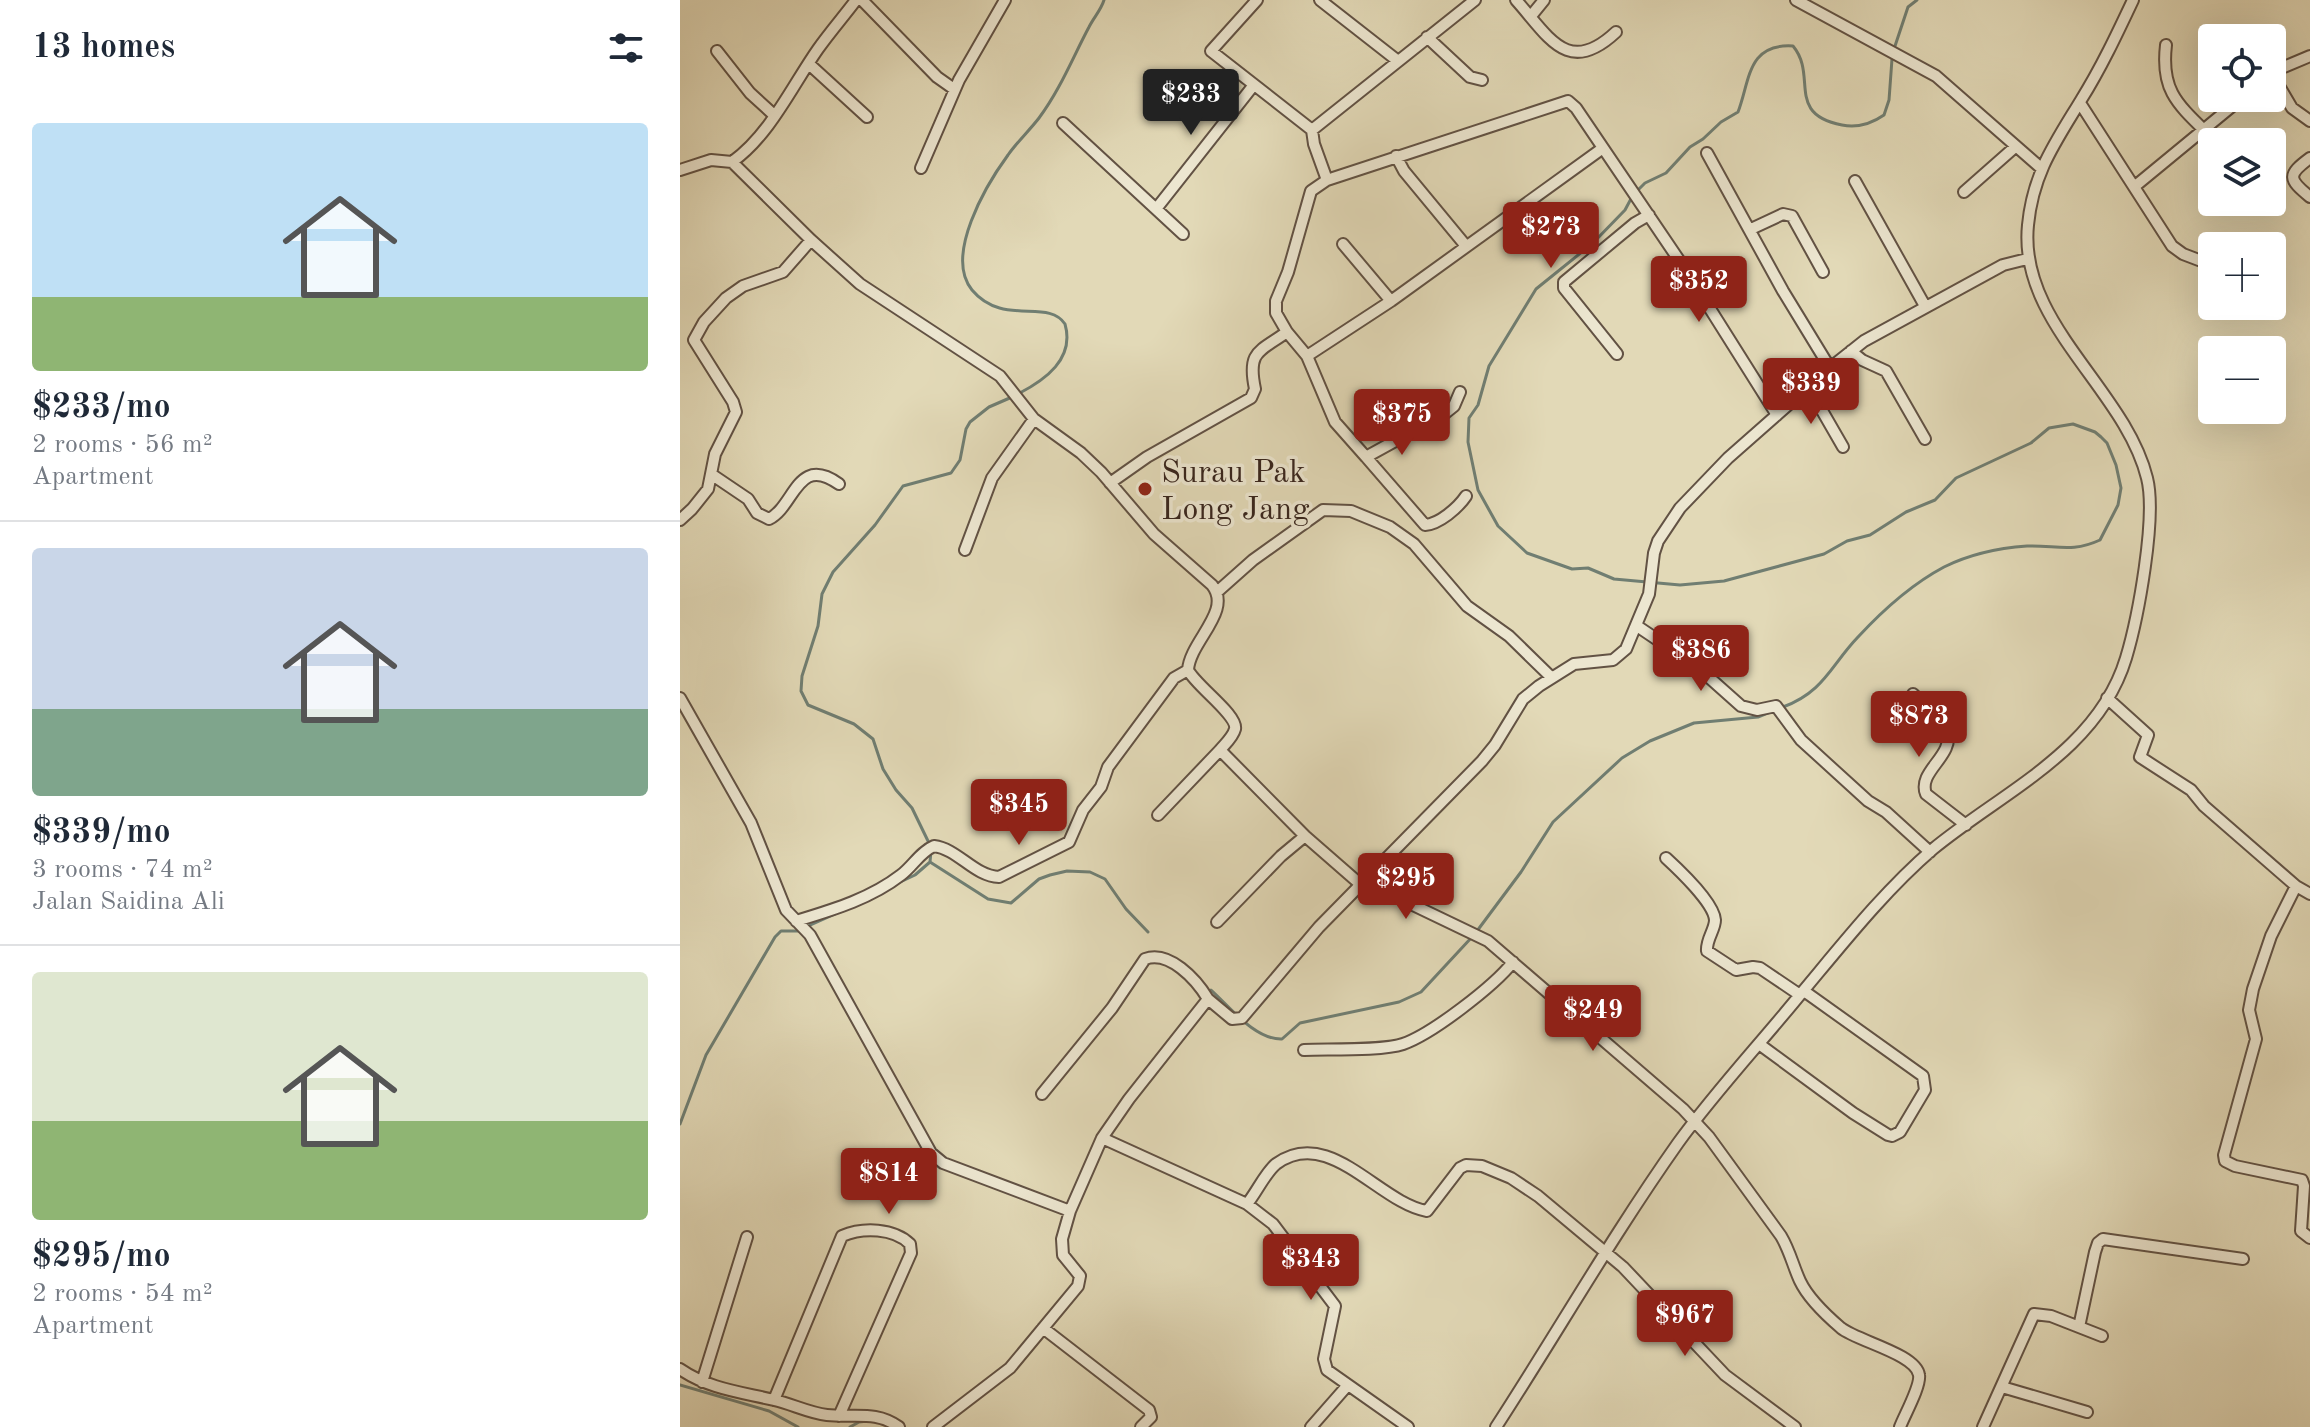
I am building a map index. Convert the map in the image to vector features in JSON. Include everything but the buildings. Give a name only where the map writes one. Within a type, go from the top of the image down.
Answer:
[{"type":"street","points":[[732,162],[747,151],[859,0],[937,77],[954,89]]},
{"type":"street","points":[[921,168],[954,89],[1005,0]]},
{"type":"street","points":[[1257,0],[1211,51],[1312,130],[1327,180]]},
{"type":"street","points":[[1320,0],[1398,61]]},
{"type":"street","points":[[1312,130],[1475,0]]},
{"type":"street","points":[[1516,0],[1553,42],[1574,53],[1583,53],[1616,32]]},
{"type":"street","points":[[1531,16],[1544,0]]},
{"type":"street","points":[[1796,0],[1936,76],[2041,168]]},
{"type":"street","points":[[1496,1427],[1605,1251],[1695,1121],[1863,921],[1930,852],[2056,759],[2087,725],[2119,677],[2129,645],[2150,515],[2149,488],[2141,458],[2129,432],[2049,311],[2027,259],[2030,211],[2041,168],[2059,133],[2080,103],[2133,0]]},
{"type":"street","points":[[1427,37],[1470,77],[1482,80]]},
{"type":"street","points":[[2166,45],[2164,62],[2169,88],[2187,114],[2202,128]]},
{"type":"street","points":[[717,51],[750,93],[774,115]]},
{"type":"street","points":[[2286,67],[2310,56]]},
{"type":"street","points":[[809,64],[867,117]]},
{"type":"street","points":[[1156,209],[1253,86]]},
{"type":"street","points":[[2286,98],[2292,108],[2310,121]]},
{"type":"street","points":[[1466,496],[1435,524],[1425,525],[1335,422],[1307,356],[1276,313],[1276,301],[1288,272],[1311,191],[1327,180],[1568,101],[1576,108],[1649,215],[1777,415]]},
{"type":"street","points":[[2080,103],[2172,246],[2198,260]]},
{"type":"street","points":[[2208,128],[2226,112]]},
{"type":"street","points":[[1063,123],[1183,234]]},
{"type":"street","points":[[2134,187],[2198,137]]},
{"type":"street","points":[[1964,192],[2015,147]]},
{"type":"street","points":[[1307,356],[1391,301],[1603,148]]},
{"type":"street","points":[[746,177],[747,151]]},
{"type":"street","points":[[1707,153],[1783,291],[1830,368]]},
{"type":"street","points":[[1396,156],[1404,171],[1466,246]]},
{"type":"street","points":[[2310,158],[2297,168],[2292,177],[2310,197]]},
{"type":"street","points":[[680,170],[711,160],[732,162],[811,240],[871,292],[985,366],[1011,387],[1034,419],[1081,453],[1154,534],[1217,592],[1215,614],[1192,650],[1188,670],[1196,683],[1234,719],[1235,728],[1220,750],[1158,815]]},
{"type":"street","points":[[1855,181],[1925,306]]},
{"type":"street","points":[[1751,229],[1783,214],[1792,216],[1823,272]]},
{"type":"street","points":[[1617,354],[1564,288],[1564,282],[1649,215]]},
{"type":"street","points":[[680,520],[708,489],[715,454],[736,412],[733,402],[694,340],[697,333],[726,298],[751,283],[783,272],[811,240]]},
{"type":"street","points":[[1343,244],[1391,301]]},
{"type":"street","points":[[1042,1094],[1112,1008],[1145,959],[1156,956],[1169,959],[1232,1019],[1242,1017],[1319,927],[1482,761],[1523,699],[1574,664],[1613,660],[1626,649],[1652,580],[1655,547],[1680,508],[1699,487],[1864,341],[2003,265],[2027,259]]},
{"type":"street","points":[[1110,483],[1147,457],[1251,398],[1255,389],[1251,367],[1253,360],[1287,332]]},
{"type":"street","points":[[1851,351],[1886,371],[1925,439]]},
{"type":"street","points":[[1809,388],[1843,447]]},
{"type":"street","points":[[1366,457],[1444,414],[1454,406],[1460,392]]},
{"type":"street","points":[[965,550],[992,478],[1034,419]]},
{"type":"street","points":[[711,474],[748,499],[757,513],[769,519],[776,515],[802,480],[818,475],[829,477],[839,484]]},
{"type":"street","points":[[1217,592],[1253,560],[1323,510],[1351,511],[1390,527],[1414,544],[1467,606],[1509,636],[1551,677]]},
{"type":"street","points":[[1637,626],[1695,665],[1741,706],[1757,710],[1776,706],[1801,740],[1930,852]]},
{"type":"street","points":[[798,923],[849,904],[900,876],[923,852],[934,846],[945,849],[984,874],[999,877],[1033,858],[1063,847],[1073,835],[1083,810],[1101,787],[1108,767],[1174,678],[1188,670]]},
{"type":"street","points":[[1913,694],[1947,732],[1946,749],[1925,781],[1926,794],[1966,825]]},
{"type":"street","points":[[680,698],[751,823],[786,910],[810,935],[935,1158],[953,1168],[1070,1211]]},
{"type":"street","points":[[2107,698],[2148,735],[2140,757],[2191,790],[2204,806],[2296,886],[2310,894]]},
{"type":"street","points":[[1220,750],[1305,836],[1362,883],[1488,941],[1695,1121],[1781,1236],[1805,1290],[1842,1328],[1912,1363],[1919,1373],[1900,1427]]},
{"type":"street","points":[[1217,922],[1281,856],[1305,836]]},
{"type":"street","points":[[1666,858],[1683,873],[1712,909],[1715,924],[1708,937],[1707,951],[1736,970],[1760,968],[1802,993],[1923,1076],[1925,1090],[1900,1132],[1888,1135],[1759,1044]]},
{"type":"street","points":[[2296,886],[2271,936],[2253,989],[2249,1010],[2256,1039],[2224,1155],[2225,1161],[2235,1166],[2302,1180],[2301,1231],[2310,1238]]},
{"type":"street","points":[[1304,1050],[1406,1043],[1469,1001],[1502,976],[1513,962]]},
{"type":"street","points":[[933,1427],[1006,1371],[1080,1280],[1078,1271],[1062,1251],[1063,1236],[1070,1211],[1102,1138],[1208,999]]},
{"type":"street","points":[[1102,1138],[1247,1204],[1273,1224],[1335,1306],[1324,1364],[1347,1386],[1408,1427]]},
{"type":"street","points":[[1247,1204],[1259,1191],[1271,1168],[1299,1153],[1323,1156],[1359,1171],[1411,1206],[1427,1211],[1460,1168],[1475,1164],[1498,1171],[1524,1186],[1605,1251],[1725,1375],[1790,1425]]},
{"type":"street","points":[[774,1400],[842,1236],[861,1231],[892,1233],[910,1244],[911,1253],[839,1416]]},
{"type":"street","points":[[702,1382],[747,1237]]},
{"type":"street","points":[[2079,1327],[2095,1252],[2103,1239],[2243,1259]]},
{"type":"street","points":[[1983,1427],[2034,1314],[2051,1316],[2102,1336]]},
{"type":"street","points":[[1043,1328],[1149,1410],[1151,1417],[1141,1427]]},
{"type":"street","points":[[680,1369],[702,1382],[744,1394],[825,1415],[879,1416],[899,1427]]},
{"type":"street","points":[[1311,1427],[1347,1386]]},
{"type":"street","points":[[2002,1387],[2087,1412]]},
{"type":"waterway","points":[[1018,394],[1047,375],[1062,358],[1066,348],[1065,324],[1048,313],[1011,310],[984,301],[972,290],[965,276],[965,240],[989,184],[1047,107],[1104,0]]},
{"type":"waterway","points":[[1895,46],[1908,7],[1917,0]]},
{"type":"waterway","points":[[1639,189],[1666,173],[1690,147],[1738,112],[1753,66],[1767,51],[1793,46],[1800,58],[1808,103],[1814,112],[1825,120],[1848,126],[1874,121],[1884,115],[1889,100],[1892,59]]},
{"type":"waterway","points":[[1633,195],[1625,210],[1593,243],[1536,289],[1489,366],[1478,405],[1469,418],[1468,442],[1478,490],[1498,526],[1527,553],[1572,569],[1588,568],[1614,579],[1680,585],[1724,581],[1824,554],[1847,541],[1870,535],[1906,512],[1935,500],[1956,478],[2031,443],[2049,428],[2073,424],[2095,432],[2107,443],[2116,465],[2121,488],[2118,505],[2100,540],[2072,547],[2027,546],[1995,550],[1944,567],[1909,590],[1877,617],[1818,686],[1783,707]]},
{"type":"waterway","points":[[928,841],[912,808],[883,769],[873,739],[854,724],[808,705],[801,691],[802,676],[818,626],[822,594],[833,572],[875,525],[903,486],[951,473],[960,460],[970,422],[989,407],[1012,397]]},
{"type":"waterway","points":[[1477,931],[1553,822],[1622,758],[1650,741],[1694,723],[1758,717],[1770,712]]},
{"type":"waterway","points":[[896,884],[915,875],[930,862],[931,851]]},
{"type":"waterway","points":[[930,862],[988,899],[1011,903],[1039,879],[1067,871],[1090,872],[1105,879],[1126,909],[1148,932]]},
{"type":"waterway","points":[[806,927],[835,914]]},
{"type":"waterway","points":[[680,1124],[706,1055],[775,937],[781,931],[799,931]]},
{"type":"waterway","points":[[1211,990],[1253,1028],[1272,1038],[1282,1039],[1300,1023],[1399,1002],[1421,992],[1472,937]]},
{"type":"waterway","points":[[680,1385],[769,1411],[798,1427]]},
{"type":"waterway","points":[[850,1427],[868,1421]]},
{"type":"place","name":"Surau Pak Long Jang","points":[[1145,489]]}]
